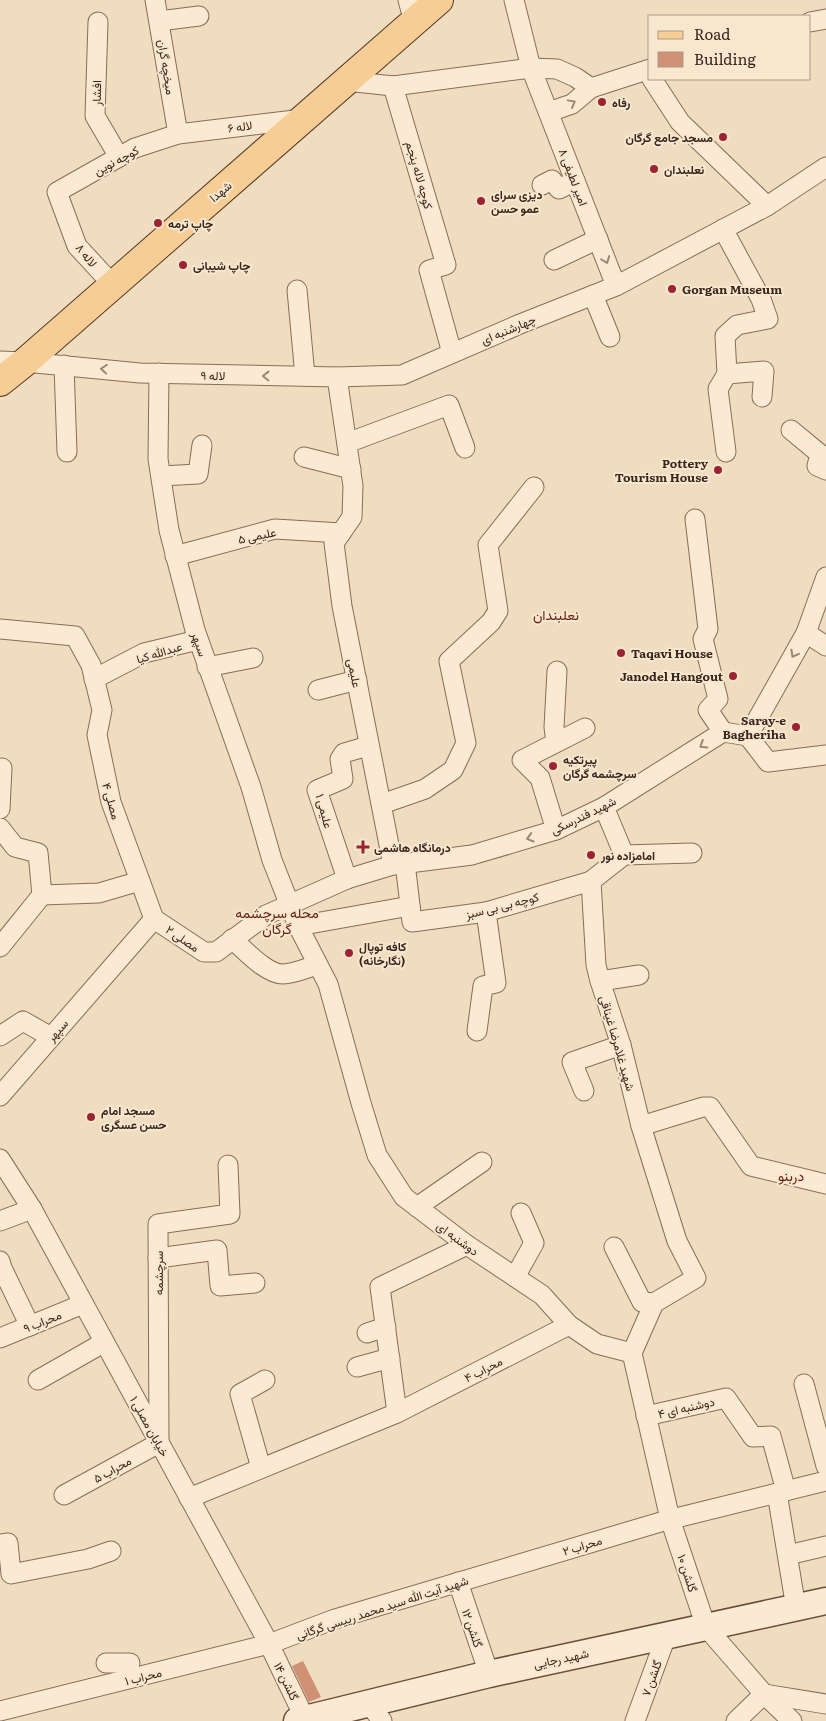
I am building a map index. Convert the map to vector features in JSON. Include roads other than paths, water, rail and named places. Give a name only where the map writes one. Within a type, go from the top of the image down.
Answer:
[{"type":"main road","name":"شهدا","points":[[0,382],[13,361],[113,285],[346,81],[411,11],[439,0]]},
{"type":"main road","name":"شهید رجایی","points":[[303,1720],[375,1712],[488,1674],[826,1601]]},
{"type":"street","name":"میخچه گران","points":[[155,0],[178,134]]},
{"type":"street","name":"۸ امیر لطیفی","points":[[514,0],[531,68],[616,286]]},
{"type":"street","points":[[159,21],[199,16]]},
{"type":"street","points":[[811,22],[826,19]]},
{"type":"street","name":"افشار","points":[[98,22],[96,116],[119,157]]},
{"type":"street","points":[[346,81],[394,86],[531,68],[557,69],[575,77],[591,88]]},
{"type":"street","points":[[549,112],[572,104],[591,88],[648,74]]},
{"type":"street","points":[[654,80],[680,122],[767,206]]},
{"type":"street","name":"کوچه لاله پنجم","points":[[394,86],[446,265],[429,270],[452,354]]},
{"type":"street","name":"۶ لاله","points":[[178,134],[303,119]]},
{"type":"street","name":"کوچه نوین","points":[[57,192],[136,148],[178,134]]},
{"type":"street","name":"چهارشنبه ای","points":[[402,375],[616,286],[767,206],[826,167]]},
{"type":"street","points":[[542,185],[552,180],[559,190],[576,181]]},
{"type":"street","name":"۸ لاله","points":[[57,192],[77,246],[113,285]]},
{"type":"street","points":[[723,229],[761,299],[768,319],[737,326],[725,336],[727,374],[718,389],[726,452]]},
{"type":"street","points":[[554,260],[598,239]]},
{"type":"street","points":[[297,290],[305,376]]},
{"type":"street","points":[[593,295],[610,337]]},
{"type":"street","name":"۹ لاله","points":[[13,361],[159,373],[337,377],[402,375]]},
{"type":"street","points":[[64,366],[67,452]]},
{"type":"street","points":[[727,374],[764,371],[762,397]]},
{"type":"street","name":"سپهر","points":[[159,373],[158,459],[175,556],[198,640],[251,788],[272,860],[289,905]]},
{"type":"street","points":[[337,377],[352,478]]},
{"type":"street","points":[[347,443],[449,405],[465,448]]},
{"type":"street","points":[[791,430],[820,454],[817,466],[826,470]]},
{"type":"street","points":[[161,476],[198,474],[202,445]]},
{"type":"street","points":[[304,457],[352,478]]},
{"type":"street","name":"علیمی","points":[[352,478],[352,517],[334,543],[342,606],[368,746],[411,914]]},
{"type":"street","points":[[382,804],[426,789],[453,770],[466,743],[449,661],[491,622],[498,611],[488,546],[534,487]]},
{"type":"street","points":[[696,519],[708,629],[703,638],[718,699],[708,710],[723,732],[748,736],[768,762],[826,756]]},
{"type":"street","name":"۵ علیمی","points":[[175,556],[275,530],[340,533]]},
{"type":"street","points":[[748,736],[806,633],[826,577]]},
{"type":"street","name":"۴ مصلی","points":[[0,629],[75,636],[91,665],[102,710],[97,734],[111,802],[154,919]]},
{"type":"street","points":[[806,633],[826,646]]},
{"type":"street","name":"عبدالله کیا","points":[[94,679],[144,654],[198,640]]},
{"type":"street","points":[[207,667],[253,658]]},
{"type":"street","points":[[556,742],[554,727],[557,671]]},
{"type":"street","points":[[318,690],[356,680]]},
{"type":"street","points":[[556,830],[540,778],[522,760],[585,728]]},
{"type":"street","name":"شهید فندرسکی","points":[[289,905],[346,879],[399,864],[472,855],[556,830],[604,807],[723,732]]},
{"type":"street","name":"۱ علیمی","points":[[346,879],[317,790],[343,780],[340,759],[344,753],[368,746]]},
{"type":"street","points":[[0,809],[2,768]]},
{"type":"street","points":[[604,807],[624,855]]},
{"type":"street","points":[[0,828],[15,847],[38,853],[42,895],[0,947]]},
{"type":"street","points":[[591,881],[624,855],[692,853]]},
{"type":"street","points":[[42,895],[99,894],[140,881]]},
{"type":"street","name":"کوچه بی بی سبز","points":[[298,926],[411,914],[486,912],[591,881]]},
{"type":"street","name":"شهید غلامرضا غیناقی","points":[[591,881],[596,965],[600,981],[620,1045],[641,1126],[677,1241],[696,1278],[654,1303]]},
{"type":"street","name":"دوشنبه ای","points":[[289,905],[328,984],[377,1155],[404,1197],[467,1245],[542,1295],[569,1325],[597,1344],[632,1353]]},
{"type":"street","name":"۲ مصلی","points":[[154,919],[204,952],[216,952],[266,915],[289,905]]},
{"type":"street","points":[[477,1031],[483,986],[496,983],[486,912]]},
{"type":"street","name":"سپهر","points":[[0,1096],[154,919]]},
{"type":"street","points":[[232,939],[266,968],[275,973],[284,974],[317,964]]},
{"type":"street","points":[[600,981],[639,975]]},
{"type":"street","points":[[0,1036],[23,1021],[51,1037]]},
{"type":"street","points":[[584,1091],[572,1062],[620,1045]]},
{"type":"street","points":[[641,1126],[703,1107],[710,1107],[750,1166],[826,1184]]},
{"type":"street","name":"خیابان مصلی ۱","points":[[0,1160],[32,1209],[103,1343],[269,1644]]},
{"type":"street","points":[[418,1207],[482,1162]]},
{"type":"street","name":"سرچشمه","points":[[159,1443],[158,1224],[230,1214],[228,1165]]},
{"type":"street","points":[[0,1221],[32,1209]]},
{"type":"street","points":[[515,1277],[534,1243],[522,1213]]},
{"type":"street","points":[[397,1413],[380,1287],[467,1245]]},
{"type":"street","points":[[614,1247],[642,1302],[654,1303],[632,1353],[670,1519]]},
{"type":"street","points":[[158,1258],[217,1250],[220,1286],[255,1283]]},
{"type":"street","points":[[0,1261],[30,1326]]},
{"type":"street","name":"۹ محراب","points":[[0,1338],[83,1304]]},
{"type":"street","name":"۴ محراب","points":[[189,1498],[397,1413],[569,1325]]},
{"type":"street","points":[[367,1332],[386,1327]]},
{"type":"street","points":[[38,1380],[103,1343]]},
{"type":"street","points":[[357,1367],[390,1358]]},
{"type":"street","points":[[261,1468],[240,1394],[265,1380]]},
{"type":"street","points":[[804,1384],[826,1466]]},
{"type":"street","name":"۴ دوشنبه ای","points":[[646,1416],[726,1398],[753,1437],[771,1436],[782,1492]]},
{"type":"street","name":"۵ محراب","points":[[64,1496],[159,1443]]},
{"type":"street","name":"۲ محراب","points":[[495,1571],[670,1519],[826,1481]]},
{"type":"street","points":[[782,1492],[788,1555],[796,1608]]},
{"type":"street","name":"۱۰ گلشن","points":[[670,1519],[706,1627]]},
{"type":"street","points":[[0,1544],[8,1543],[11,1574],[88,1559],[111,1551]]},
{"type":"street","points":[[788,1555],[826,1546]]},
{"type":"street","name":"شهید آیت الله سید محمد رییسی گرگانی","points":[[269,1644],[335,1619],[495,1571]]},
{"type":"street","name":"۱۲ گلشن","points":[[458,1582],[488,1674]]},
{"type":"street","points":[[706,1627],[764,1694],[792,1721]]},
{"type":"street","name":"۷ گلشن","points":[[636,1721],[667,1634]]},
{"type":"street","name":"۱ محراب","points":[[8,1709],[269,1644]]},
{"type":"street","name":"گلشن ۱۴","points":[[269,1644],[303,1720]]},
{"type":"street","points":[[106,1663],[130,1663]]},
{"type":"street","points":[[764,1694],[826,1704]]},
{"type":"street","points":[[736,1721],[764,1694]]},
{"type":"place","name":"رفاه","points":[[602,102]]},
{"type":"place","name":"مسجد جامع گرگان","points":[[723,137]]},
{"type":"place","name":"نعلبندان","points":[[654,169]]},
{"type":"place","name":"دیزی سرای عمو حسن","points":[[481,201]]},
{"type":"place","name":"چاپ ترمه","points":[[158,223]]},
{"type":"place","name":"چاپ شیبانی","points":[[183,265]]},
{"type":"place","name":"Gorgan Museum","points":[[672,289]]},
{"type":"place","name":"Pottery Tourism House","points":[[718,470]]},
{"type":"place","name":"Taqavi House","points":[[621,653]]},
{"type":"place","name":"Janodel Hangout","points":[[733,676]]},
{"type":"place","name":"Saray-e Bagheriha","points":[[796,727]]},
{"type":"place","name":"پیرتکیه سرچشمه گرگان","points":[[553,766]]},
{"type":"place","name":"درمانگاه هاشمی","points":[[363,847]]},
{"type":"place","name":"امامزاده نور","points":[[591,855]]},
{"type":"place","name":"کافه توپال (نگارخانه)","points":[[349,953]]},
{"type":"place","name":"مسجد امام حسن عسگری","points":[[91,1117]]},
{"type":"district","name":"نعلبندان","points":[[556,614]]},
{"type":"district","name":"محله سرچشمه گرگان","points":[[277,920]]},
{"type":"district","name":"دربنو","points":[[791,1175]]}]
